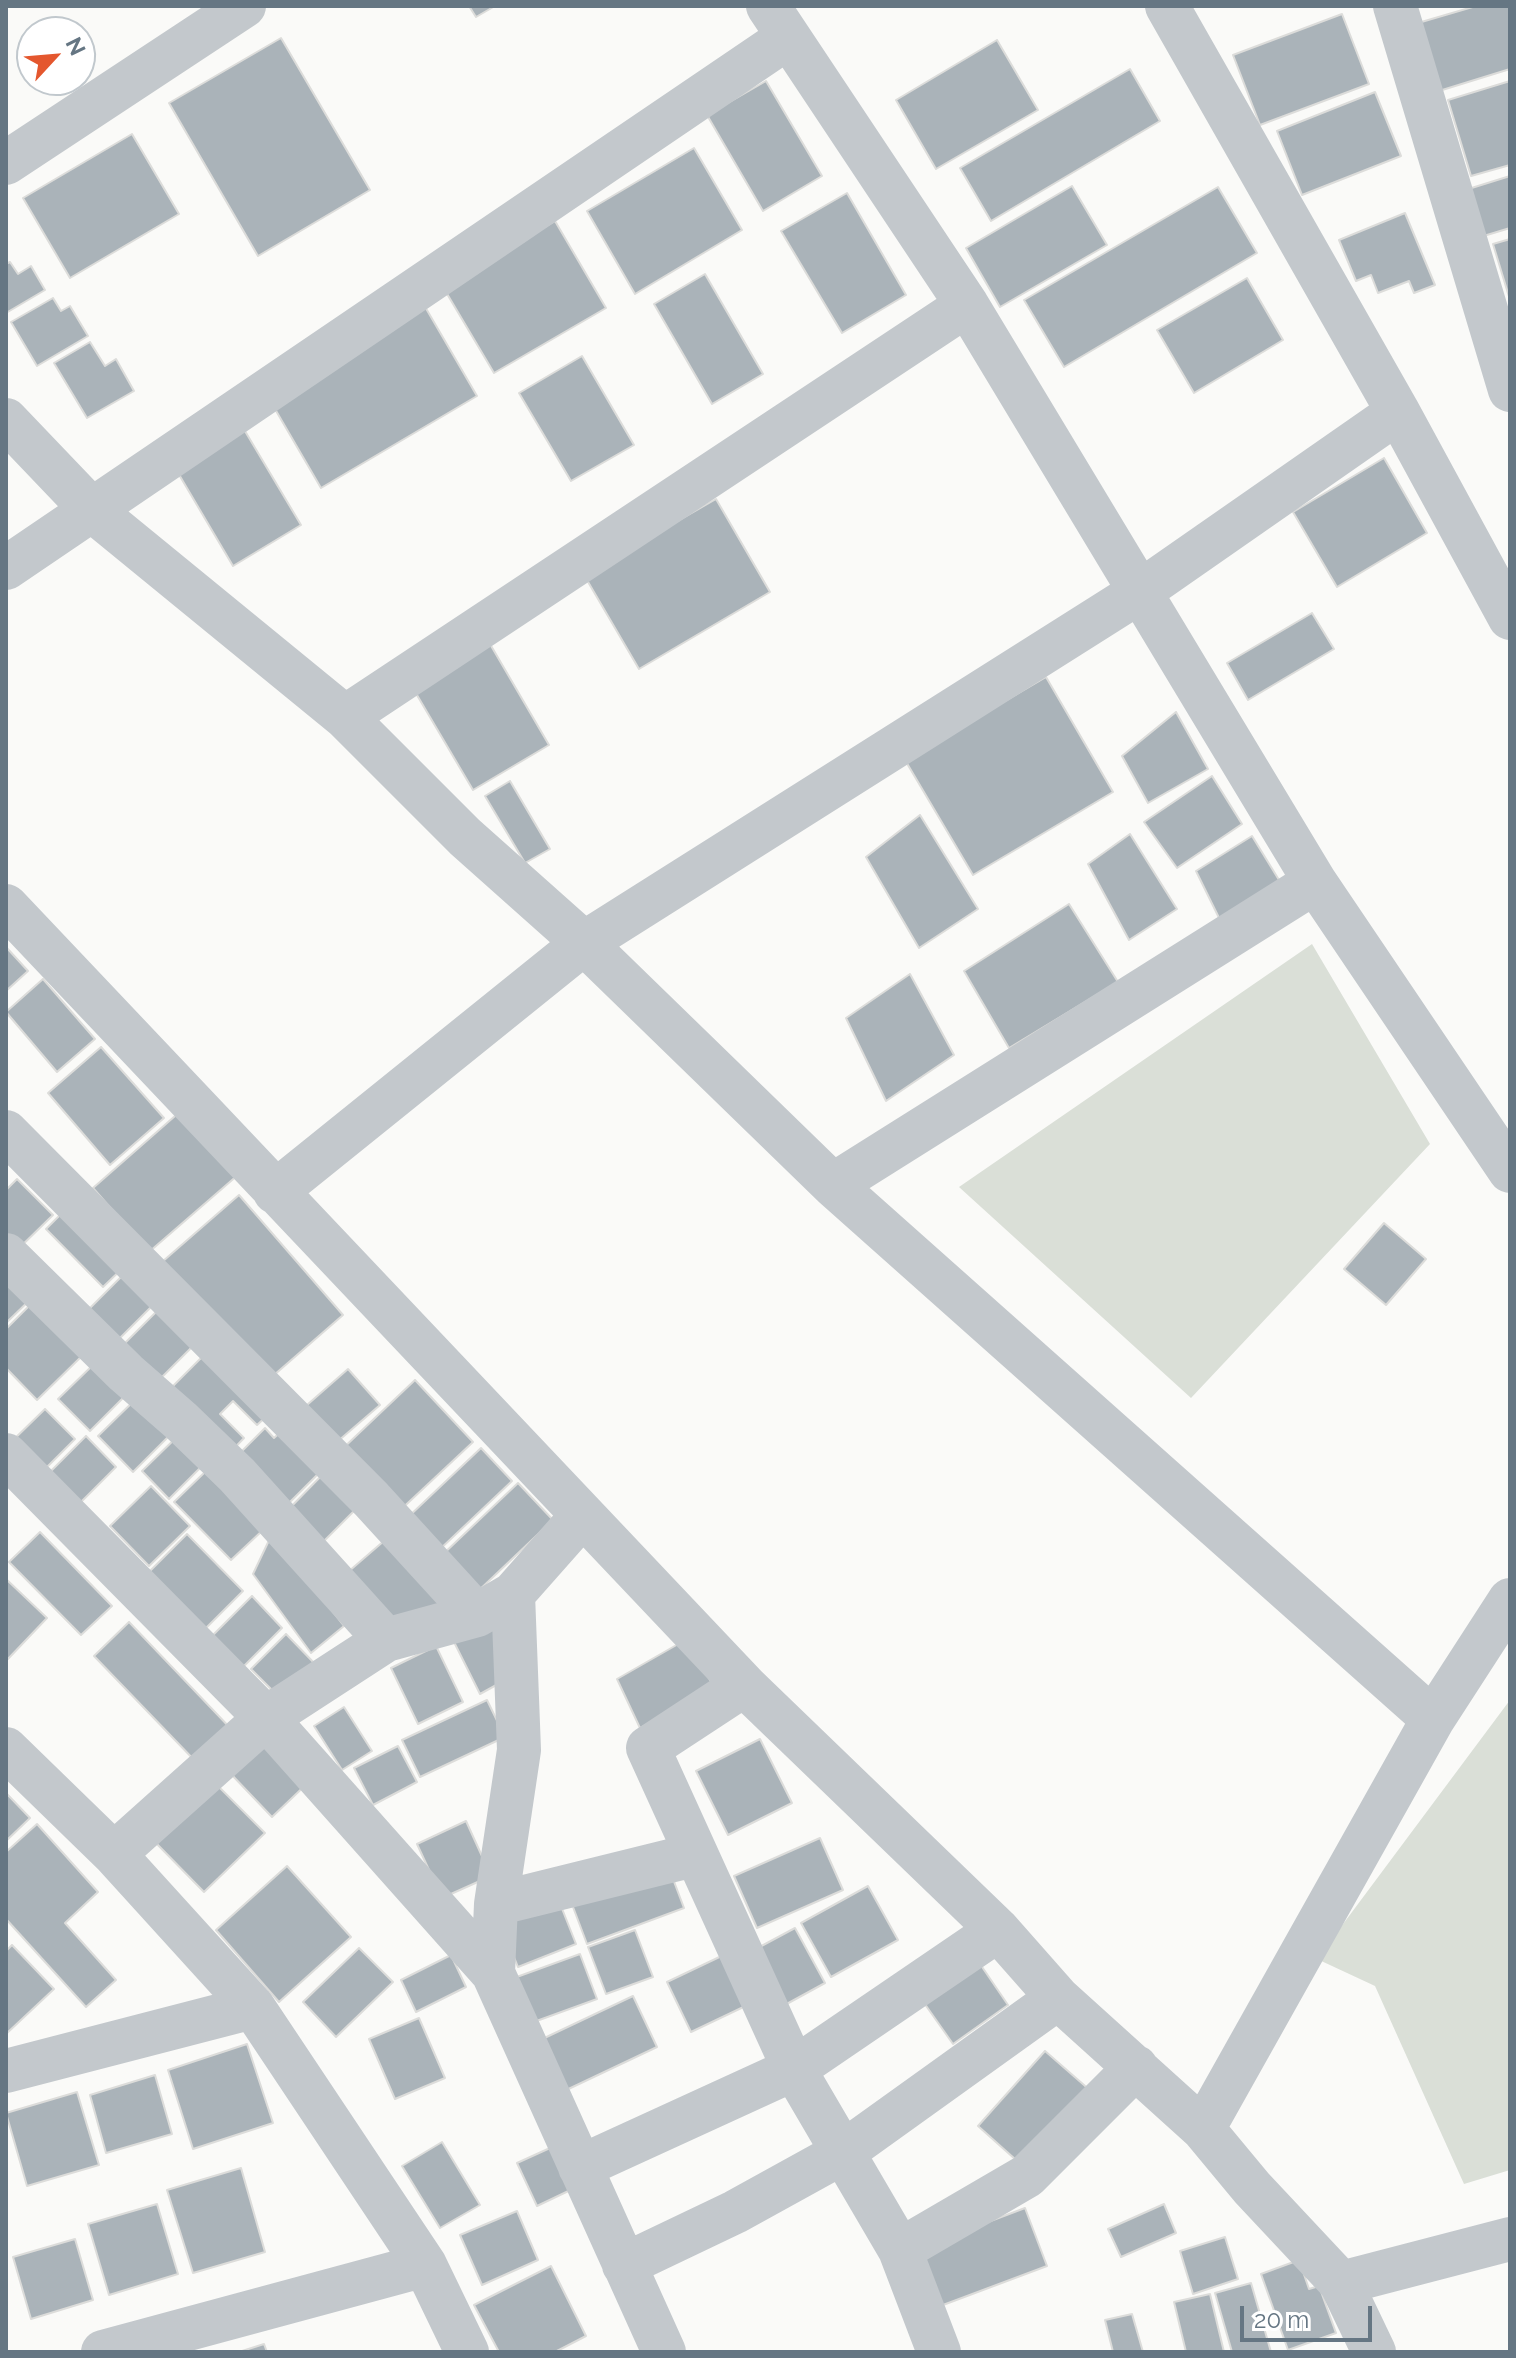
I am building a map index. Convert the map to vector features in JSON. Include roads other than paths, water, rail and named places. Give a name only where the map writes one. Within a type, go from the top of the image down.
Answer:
[{"type":"street","points":[[1167,6],[1398,412],[1510,618]]},
{"type":"street","points":[[1395,6],[1510,390]]},
{"type":"street","points":[[6,163],[225,11]]},
{"type":"street","points":[[6,568],[778,22],[967,305],[1315,882],[1510,1171]]},
{"type":"street","points":[[345,717],[967,305]]},
{"type":"street","points":[[275,1192],[584,943],[1141,591],[1398,412]]},
{"type":"street","points":[[6,420],[92,510],[345,717],[465,837],[584,943],[833,1185],[1433,1719]]},
{"type":"street","points":[[833,1185],[1315,882]]},
{"type":"street","points":[[6,906],[744,1685],[998,1930],[1058,1998],[1203,2129],[1252,2188],[1341,2283],[1374,2352]]},
{"type":"street","points":[[6,1132],[371,1499],[495,1605],[519,1750],[496,1904],[493,1973]]},
{"type":"street","points":[[6,1255],[126,1373],[237,1475],[386,1640]]},
{"type":"street","points":[[6,1455],[266,1718],[493,1973],[664,2352]]},
{"type":"street","points":[[114,1854],[266,1718],[386,1640],[495,1605],[582,1516]]},
{"type":"street","points":[[1203,2129],[1433,1719],[1510,1600]]},
{"type":"street","points":[[744,1685],[648,1748],[694,1855],[794,2069],[900,2250],[939,2352]]},
{"type":"street","points":[[6,1749],[114,1854],[253,2007],[425,2265],[467,2352]]},
{"type":"street","points":[[496,1904],[694,1855]]},
{"type":"street","points":[[580,2167],[794,2069],[998,1930]]},
{"type":"street","points":[[624,2265],[735,2212],[842,2153],[1058,1998]]},
{"type":"street","points":[[6,2071],[253,2007]]},
{"type":"street","points":[[900,2250],[1027,2176],[1136,2067]]},
{"type":"street","points":[[1341,2283],[1510,2239]]},
{"type":"street","points":[[103,2352],[425,2265]]}]
